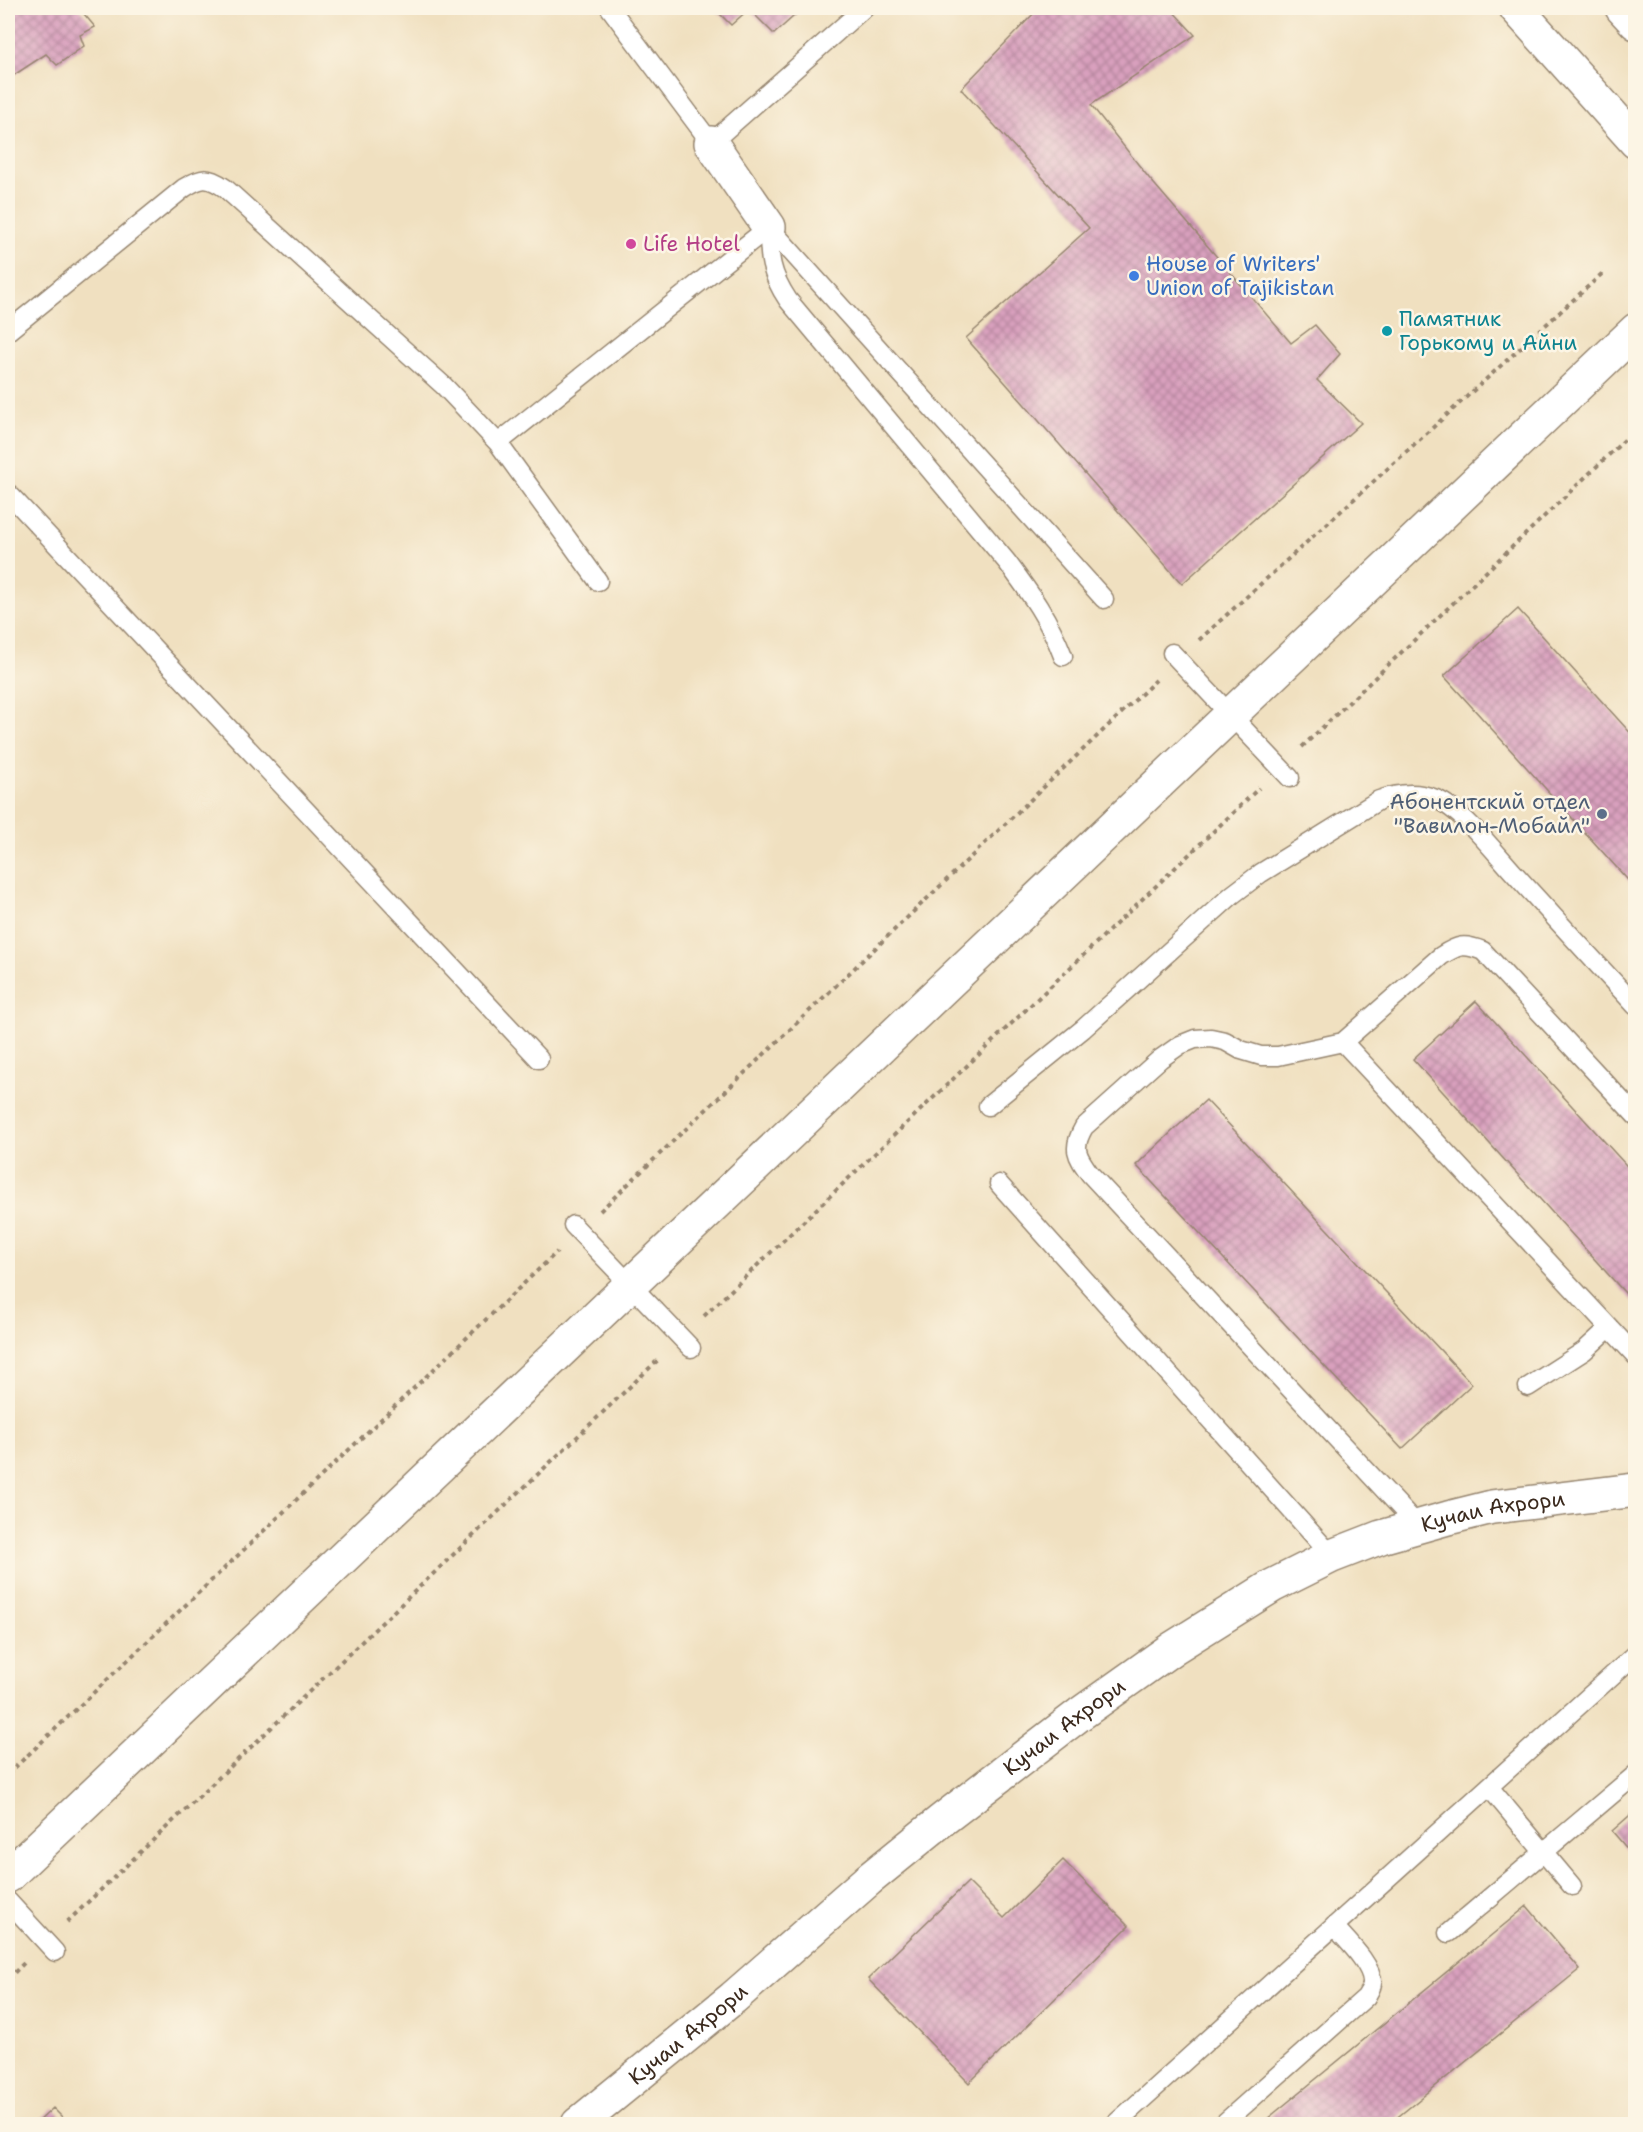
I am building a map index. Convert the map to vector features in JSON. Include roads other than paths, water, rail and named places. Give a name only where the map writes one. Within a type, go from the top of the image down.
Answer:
[{"type":"main road","points":[[1516,8],[1635,142]]},
{"type":"main road","points":[[1622,8],[1635,23]]},
{"type":"main road","points":[[711,143],[769,227]]},
{"type":"main road","points":[[8,1876],[1635,330]]},
{"type":"main road","name":"Кучаи Ахрори","points":[[578,2124],[733,1998],[878,1873],[1080,1714],[1173,1648],[1272,1586],[1332,1556],[1380,1537],[1418,1526],[1492,1507],[1635,1490]]},
{"type":"lane","points":[[610,8],[711,143],[864,8]]},
{"type":"lane","points":[[8,331],[184,188],[200,179],[213,180],[225,188],[444,386],[498,443],[598,581]]},
{"type":"lane","points":[[498,443],[769,227]]},
{"type":"lane","points":[[769,227],[1104,599]]},
{"type":"lane","points":[[769,227],[769,260],[778,286],[1007,562],[1038,603],[1063,656]]},
{"type":"lane","points":[[8,495],[539,1059]]},
{"type":"lane","points":[[1175,656],[1285,773]]},
{"type":"lane","points":[[988,1106],[1083,1029],[1232,895],[1261,873],[1379,800],[1396,794],[1416,794],[1437,800],[1455,812],[1483,839],[1635,1006]]},
{"type":"lane","points":[[1418,1526],[1090,1174],[1080,1161],[1076,1150],[1076,1140],[1084,1127],[1160,1059],[1180,1045],[1195,1039],[1210,1038],[1261,1056],[1278,1056],[1343,1042],[1441,956],[1455,947],[1470,946],[1482,951],[1635,1116]]},
{"type":"lane","points":[[1343,1042],[1635,1356]]},
{"type":"lane","points":[[999,1184],[1332,1556]]},
{"type":"lane","points":[[576,1228],[686,1343]]},
{"type":"lane","points":[[1528,1388],[1584,1351],[1610,1328]]},
{"type":"lane","points":[[1115,2124],[1635,1654]]},
{"type":"lane","points":[[1448,1933],[1635,1774]]},
{"type":"lane","points":[[1489,1787],[1572,1886]]},
{"type":"lane","points":[[8,1901],[51,1947]]},
{"type":"lane","points":[[1223,2124],[1347,2014],[1369,1991],[1372,1985],[1370,1974],[1362,1959],[1334,1926]]},
{"type":"place","name":"Life Hotel","points":[[631,244]]},
{"type":"place","name":"House of Writers' Union of Tajikistan","points":[[1134,276]]},
{"type":"place","name":"Памятник Горькому и Айни","points":[[1387,331]]},
{"type":"place","name":"Абонентский отдел \"Вавилон-Мобайл\"","points":[[1602,814]]}]
